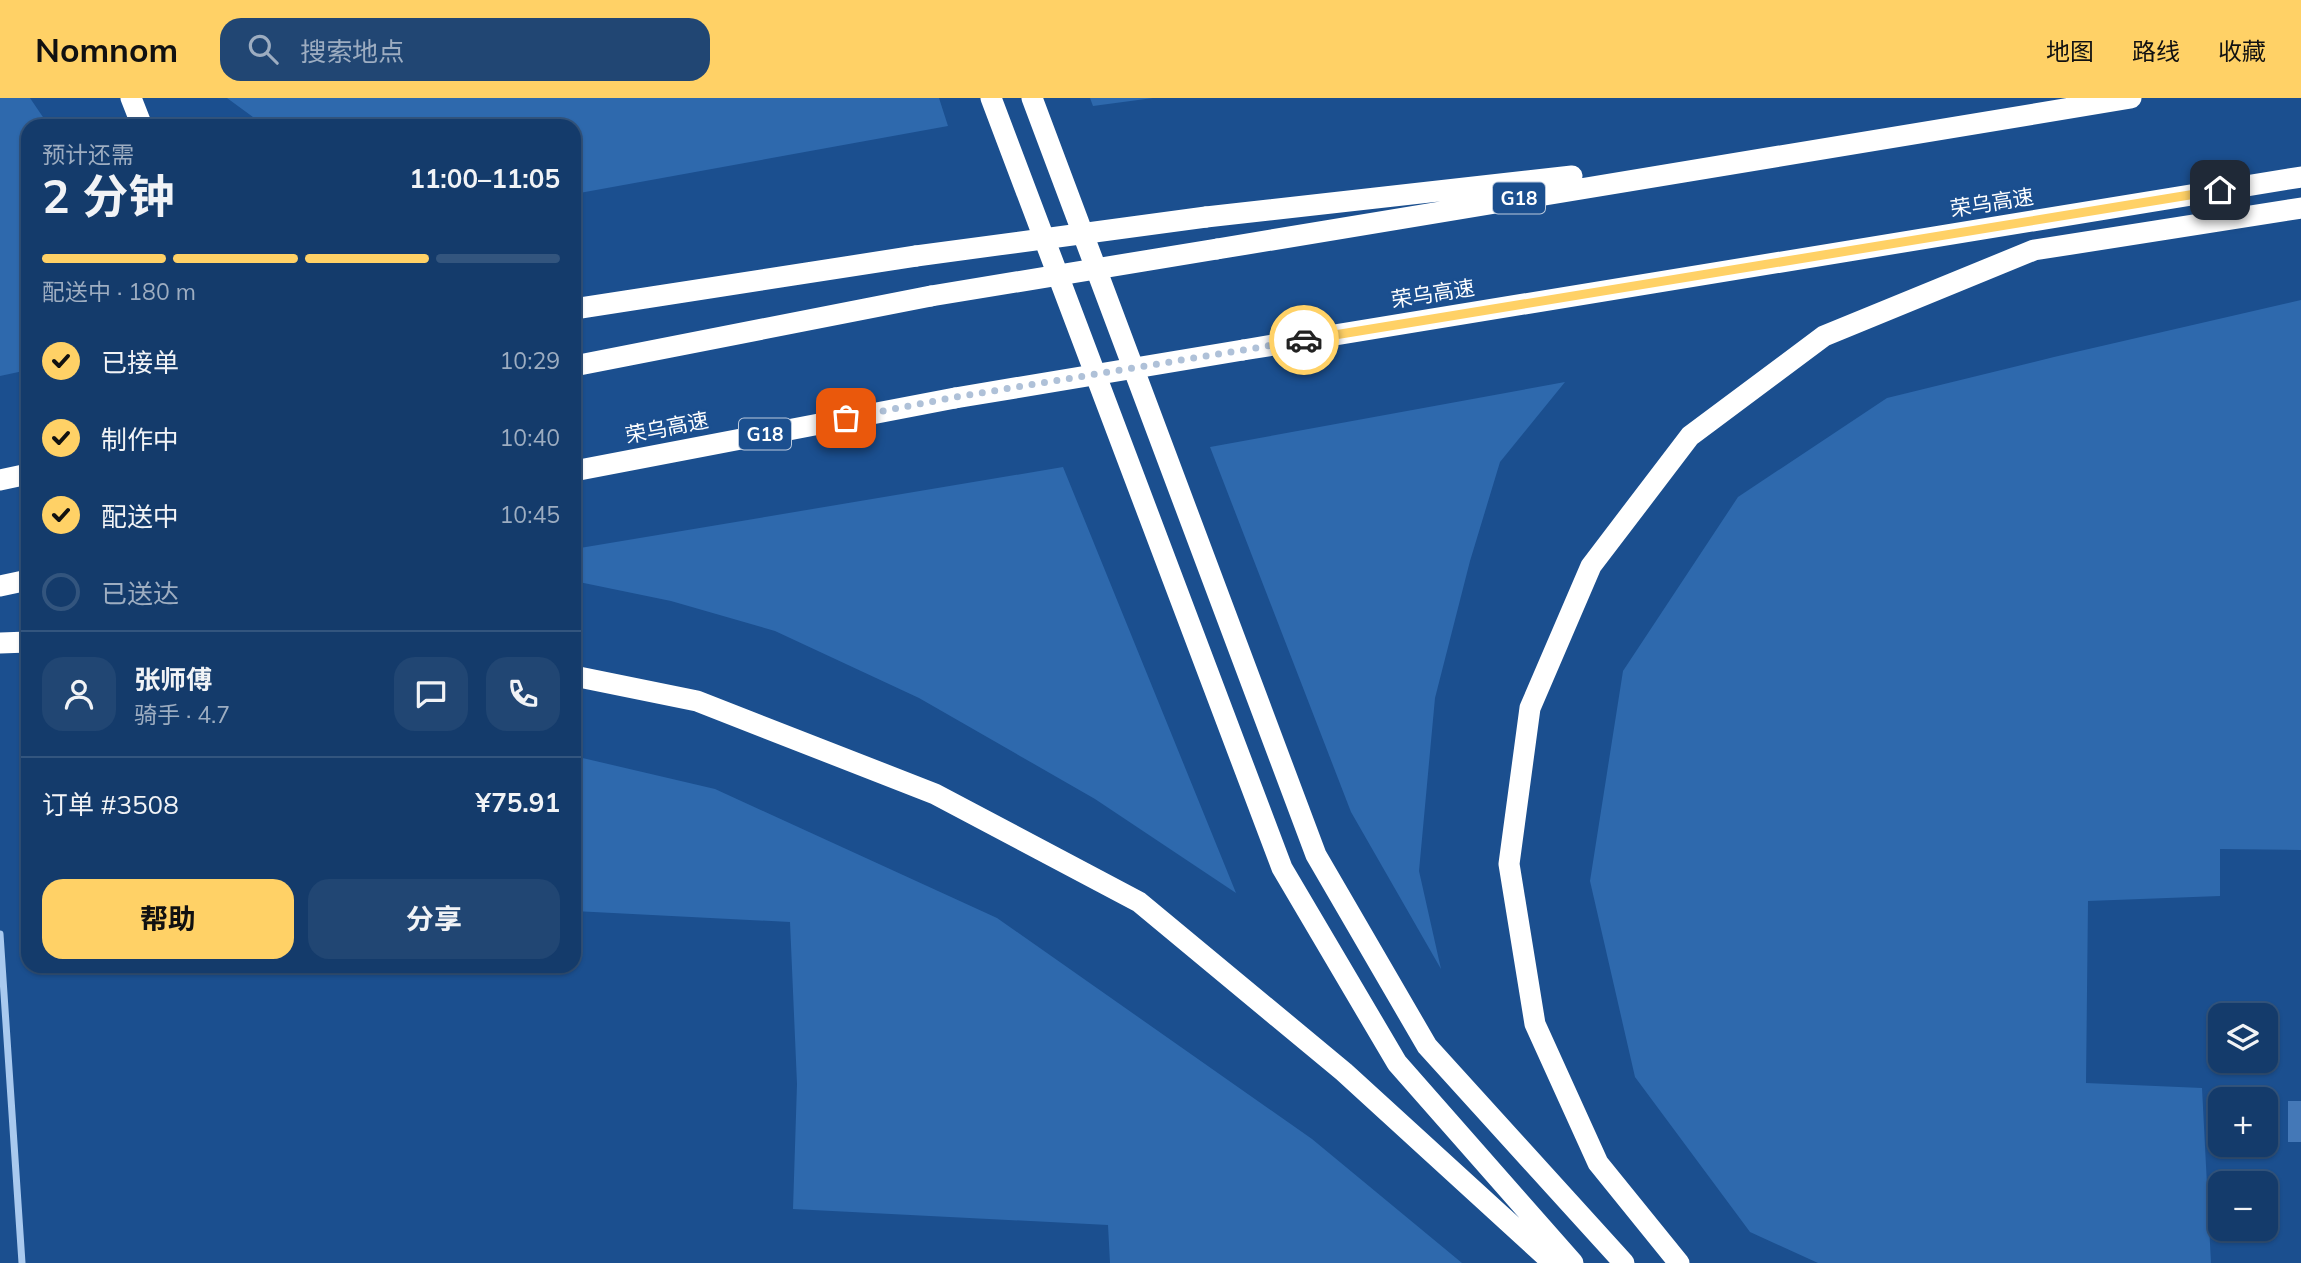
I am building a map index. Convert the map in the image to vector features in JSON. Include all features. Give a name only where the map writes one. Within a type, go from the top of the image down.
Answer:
[{"type":"highway","points":[[131,98],[139,119]]},
{"type":"highway","points":[[990,98],[1282,868],[1397,1063],[1573,1263]]},
{"type":"highway","points":[[1032,98],[1317,855],[1427,1046],[1624,1263]]},
{"type":"highway","name":"G18","points":[[581,365],[931,296],[2131,98]]},
{"type":"highway","points":[[581,308],[916,256],[1206,217],[1821,148]]},
{"type":"highway","name":"荣乌高速","points":[[581,470],[956,397],[2301,177]]},
{"type":"highway","points":[[1679,1263],[1598,1163],[1535,1024],[1509,864],[1530,708],[1591,566],[1690,436],[1824,336],[2034,250],[2301,208]]},
{"type":"highway","points":[[0,480],[21,476]]},
{"type":"highway","points":[[0,586],[21,582]]},
{"type":"highway","points":[[0,643],[21,642]]},
{"type":"highway","points":[[581,677],[697,701],[935,794],[1139,902],[1344,1072],[1553,1263]]},
{"type":"street","points":[[0,934],[22,1263]]},
{"type":"shaded area","points":[[0,98],[30,98],[44,119],[21,119],[21,372],[0,376]]},
{"type":"shaded area","points":[[227,98],[939,98],[948,126],[581,193],[581,119],[256,119]]},
{"type":"shaded area","points":[[1090,98],[1153,98],[1093,106]]},
{"type":"shaded area","points":[[2301,300],[2301,850],[2220,849],[2220,896],[2088,901],[2086,1083],[2202,1088],[2211,1263],[1818,1263],[1750,1232],[1635,1077],[1590,881],[1623,671],[1738,497],[1887,398]]},
{"type":"shaded area","points":[[1565,382],[1500,462],[1470,561],[1435,698],[1419,871],[1441,969],[1351,812],[1210,447]]},
{"type":"shaded area","points":[[1063,467],[1236,893],[1095,799],[919,698],[775,631],[671,601],[581,582],[581,548]]},
{"type":"shaded area","points":[[581,758],[715,789],[997,918],[1312,1139],[1462,1263],[1110,1263],[1108,1225],[793,1209],[797,1084],[790,922],[581,911]]},
{"type":"building","points":[[2288,1101],[2301,1101],[2301,1142],[2288,1142]]},
{"type":"way so far","points":[[846,418],[956,397],[1304,340]]},
{"type":"route","points":[[1304,340],[2220,190]]}]
